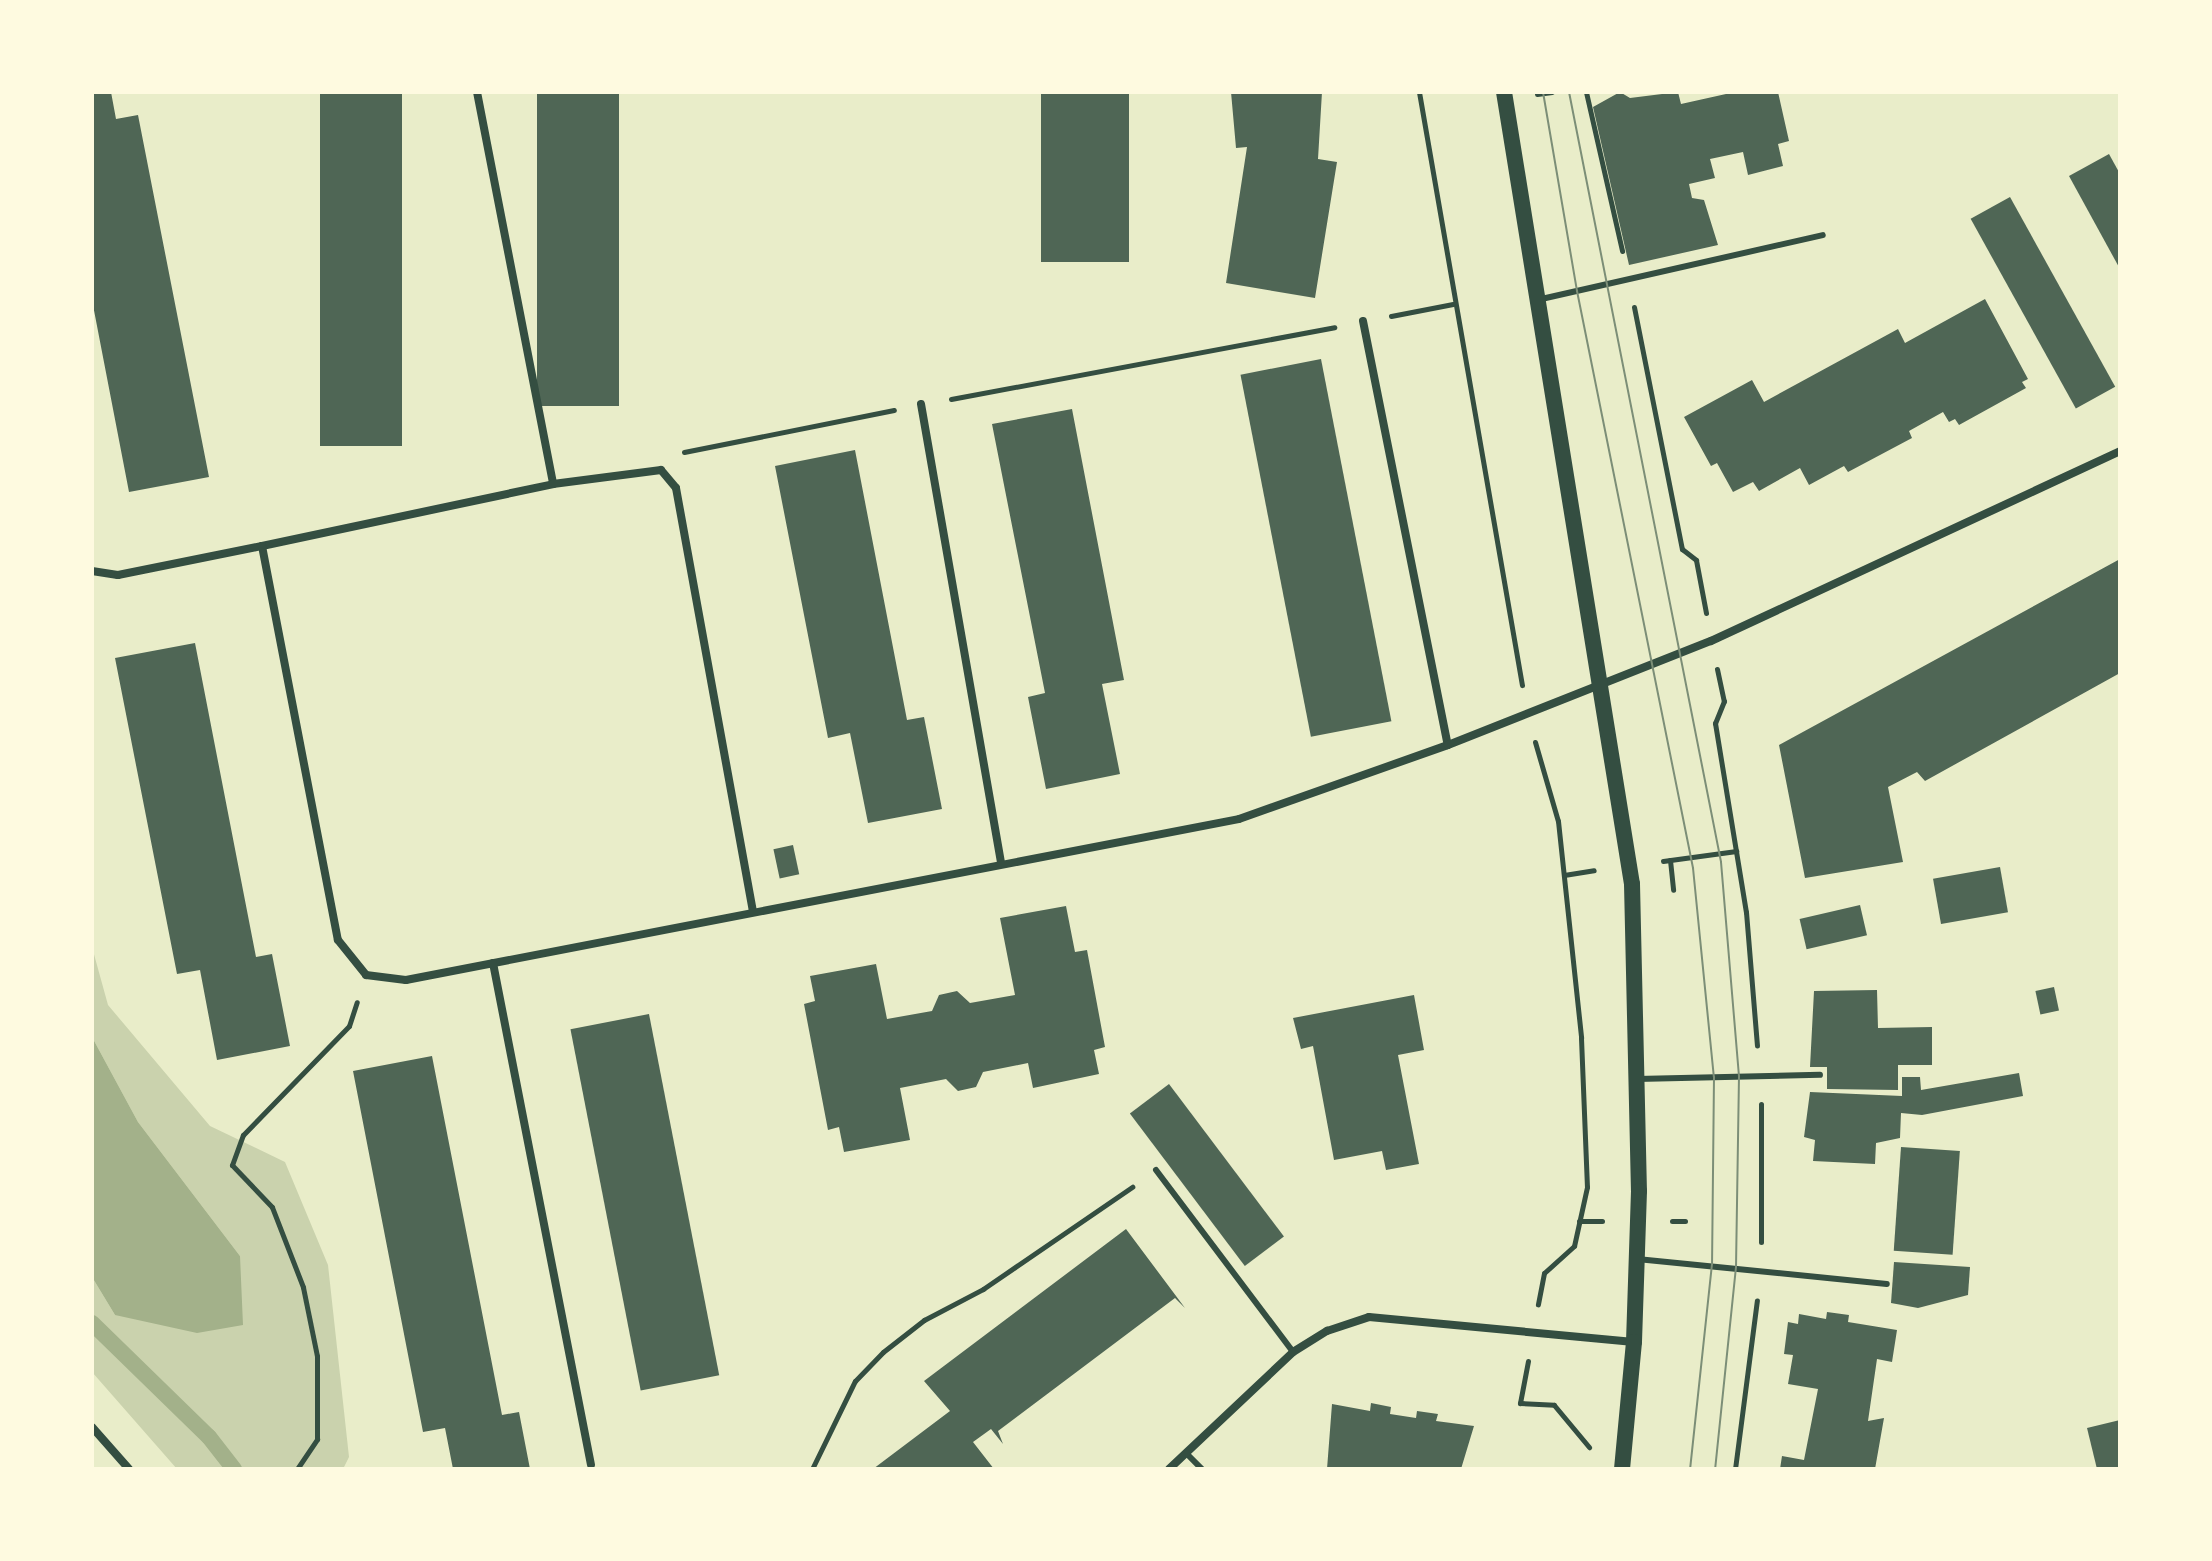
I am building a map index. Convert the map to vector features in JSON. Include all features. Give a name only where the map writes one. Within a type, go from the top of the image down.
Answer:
[{"type":"main road","points":[[1504,92],[1534,301],[1632,884],[1637,1259],[1634,1342],[1622,1469]]},
{"type":"street","points":[[477,92],[553,484]]},
{"type":"street","points":[[1363,321],[1448,745]]},
{"type":"street","points":[[921,404],[1001,862]]},
{"type":"street","points":[[262,546],[338,940],[366,975],[406,980],[1001,862],[1239,819],[1448,745],[1597,683],[1711,641],[2120,451]]},
{"type":"street","points":[[92,571],[118,575],[553,484],[661,470],[676,488],[753,912]]},
{"type":"street","points":[[493,963],[591,1465]]},
{"type":"street","points":[[1169,1469],[1293,1352],[1327,1331],[1369,1317],[1634,1342]]},
{"type":"street","points":[[92,1427],[129,1469]]},
{"type":"lane","points":[[1534,301],[1823,235]]},
{"type":"lane","points":[[1637,1079],[1820,1075]]},
{"type":"lane","points":[[1156,1170],[1293,1352]]},
{"type":"lane","points":[[1637,1259],[1887,1284]]},
{"type":"lane","points":[[1186,1453],[1202,1469]]},
{"type":"path","points":[[1586,92],[1628,279],[1682,549],[1696,560],[1724,701],[1715,723],[1746,912],[1760,1075],[1760,1269],[1735,1469]]},
{"type":"path","points":[[661,470],[686,451],[1453,304]]},
{"type":"path","points":[[1670,860],[1673,890]]},
{"type":"path","points":[[297,1469],[317,1439],[317,1356],[303,1287],[272,1207],[232,1165],[243,1135],[349,1026],[366,975]]},
{"type":"path","points":[[812,1469],[855,1381],[883,1352],[924,1320],[983,1289],[1156,1170]]},
{"type":"path","points":[[1533,1331],[1520,1403],[1554,1405],[1598,1457]]},
{"type":"shaded area","points":[[92,947],[108,1005],[210,1126],[285,1162],[328,1265],[349,1457],[343,1469],[177,1469],[92,1372],[92,1277],[115,1315],[240,1256],[138,1122],[92,1037]]},
{"type":"shaded area","points":[[92,1037],[138,1122],[240,1256],[243,1325],[197,1333],[115,1315],[92,1277]]},
{"type":"building","points":[[92,92],[111,92],[116,119],[138,115],[209,477],[129,492],[92,300]]},
{"type":"building","points":[[320,92],[402,92],[402,446],[320,446]]},
{"type":"building","points":[[537,92],[619,92],[619,406],[537,406]]},
{"type":"building","points":[[1041,92],[1129,92],[1129,262],[1041,262]]},
{"type":"building","points":[[1231,92],[1322,92],[1318,159],[1337,162],[1315,298],[1226,283],[1247,147],[1236,148]]},
{"type":"building","points":[[1620,92],[1630,98],[1678,92],[1681,104],[1735,92],[1778,92],[1789,141],[1778,144],[1783,166],[1748,175],[1743,152],[1710,159],[1715,178],[1689,184],[1692,198],[1704,200],[1718,245],[1629,265],[1593,107]]},
{"type":"building","points":[[2109,154],[2120,174],[2120,269],[2069,176]]},
{"type":"building","points":[[2010,197],[2115,387],[2076,409],[1971,219]]},
{"type":"building","points":[[1985,299],[2028,379],[2022,382],[2026,388],[1959,425],[1955,419],[1949,422],[1943,412],[1909,431],[1912,438],[1848,472],[1844,466],[1809,485],[1800,468],[1759,491],[1753,482],[1733,492],[1717,463],[1711,466],[1684,417],[1752,380],[1764,402],[1898,329],[1905,343]]},
{"type":"building","points":[[1321,359],[1391,721],[1311,737],[1241,375]]},
{"type":"building","points":[[1072,409],[1124,680],[1102,684],[1120,774],[1046,789],[1028,697],[1045,693],[992,424]]},
{"type":"building","points":[[855,450],[907,720],[924,717],[942,809],[868,823],[850,733],[828,738],[775,466]]},
{"type":"building","points":[[2120,559],[2120,673],[1925,781],[1917,772],[1888,787],[1903,862],[1805,878],[1779,745]]},
{"type":"building","points":[[195,643],[256,957],[272,954],[290,1046],[217,1060],[200,970],[177,974],[115,658]]},
{"type":"building","points":[[793,845],[799,874],[780,879],[773,849]]},
{"type":"building","points":[[2000,867],[2008,912],[1941,924],[1933,879]]},
{"type":"building","points":[[1860,905],[1867,935],[1807,949],[1800,919]]},
{"type":"building","points":[[1066,906],[1075,952],[1087,950],[1105,1047],[1094,1050],[1099,1074],[1033,1088],[1028,1063],[983,1072],[976,1087],[958,1091],[946,1079],[900,1088],[910,1140],[844,1152],[839,1127],[828,1130],[804,1004],[815,1001],[810,976],[876,964],[887,1019],[932,1011],[939,995],[957,991],[970,1003],[1015,995],[1000,918]]},
{"type":"building","points":[[2054,987],[2059,1010],[2040,1014],[2035,991]]},
{"type":"building","points":[[1877,990],[1878,1028],[1932,1027],[1932,1065],[1898,1065],[1898,1090],[1827,1089],[1827,1067],[1810,1067],[1814,991]]},
{"type":"building","points":[[1414,995],[1424,1050],[1398,1055],[1419,1164],[1386,1170],[1382,1151],[1334,1160],[1313,1046],[1301,1049],[1293,1018]]},
{"type":"building","points":[[649,1014],[719,1375],[641,1391],[570,1029]]},
{"type":"building","points":[[432,1056],[502,1415],[519,1412],[530,1469],[453,1469],[445,1428],[423,1432],[353,1071]]},
{"type":"building","points":[[2019,1073],[2023,1096],[1922,1115],[1901,1113],[1900,1138],[1876,1143],[1875,1164],[1813,1161],[1815,1140],[1804,1137],[1810,1092],[1902,1096],[1902,1077],[1920,1077],[1921,1090]]},
{"type":"building","points":[[1169,1084],[1284,1237],[1245,1266],[1130,1113]]},
{"type":"building","points":[[1901,1147],[1960,1151],[1953,1255],[1894,1251]]},
{"type":"building","points":[[1126,1229],[1185,1308],[1175,1298],[998,1431],[1003,1444],[991,1429],[973,1442],[994,1469],[873,1469],[950,1411],[924,1381]]},
{"type":"building","points":[[1894,1262],[1970,1267],[1968,1295],[1918,1308],[1891,1303]]},
{"type":"building","points":[[1827,1312],[1849,1315],[1848,1322],[1897,1330],[1892,1362],[1877,1359],[1868,1421],[1884,1418],[1875,1469],[1780,1469],[1782,1456],[1804,1460],[1818,1389],[1788,1384],[1793,1355],[1784,1354],[1788,1322],[1798,1324],[1799,1314],[1826,1319]]},
{"type":"building","points":[[1371,1403],[1391,1407],[1390,1414],[1416,1418],[1417,1411],[1438,1414],[1436,1421],[1474,1426],[1461,1469],[1327,1469],[1332,1404],[1370,1411]]},
{"type":"building","points":[[2120,1420],[2120,1469],[2097,1469],[2087,1428]]},
{"type":"waterway","points":[[92,1323],[209,1437],[234,1469]]},
{"type":"tram line","points":[[1543,92],[1577,291],[1693,868],[1714,1077],[1712,1264],[1690,1469]]},
{"type":"tram line","points":[[1569,92],[1721,862],[1739,1076],[1736,1267],[1715,1469]]}]
